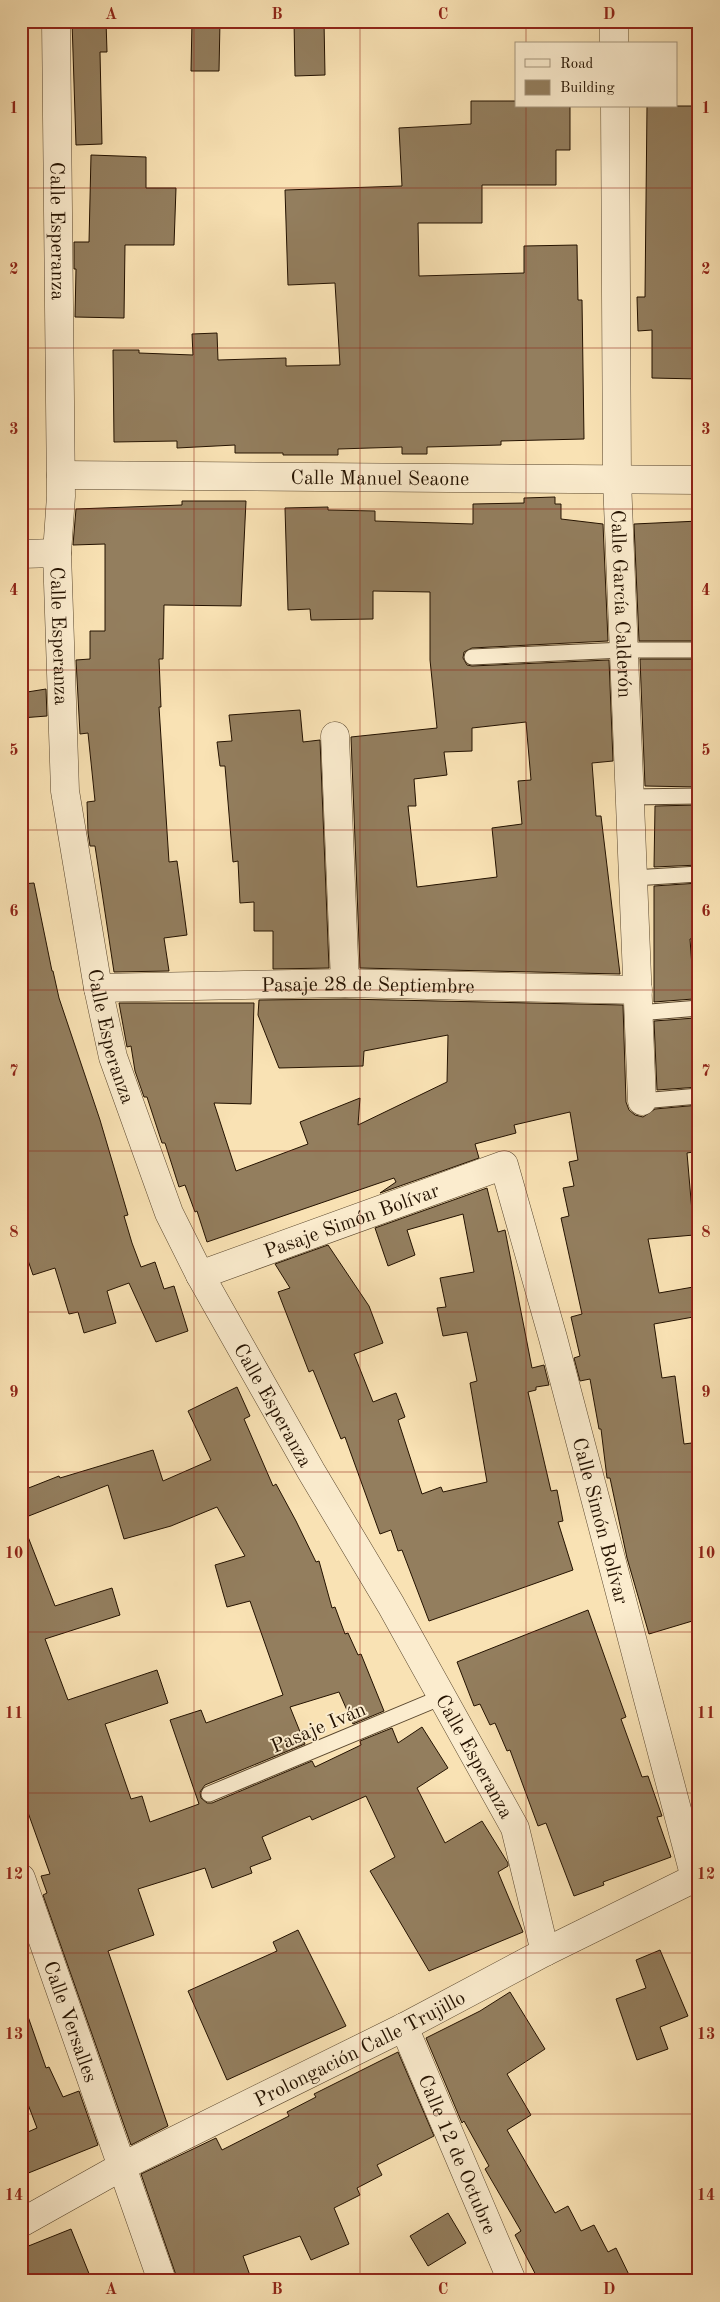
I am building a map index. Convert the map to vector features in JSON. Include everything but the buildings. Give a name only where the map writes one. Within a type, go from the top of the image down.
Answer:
[{"type":"street","name":"Calle Esperanza","points":[[56,21],[61,475],[57,553],[65,791],[98,988],[113,1057],[169,1213],[200,1275],[442,1696],[515,1828],[545,1952]]},
{"type":"street","points":[[614,21],[614,42]]},
{"type":"street","name":"Calle García Calderón","points":[[615,108],[617,480],[642,1101]]},
{"type":"street","name":"Calle Manuel Seaone","points":[[61,475],[699,480]]},
{"type":"street","points":[[21,554],[57,553]]},
{"type":"street","points":[[335,736],[345,983]]},
{"type":"street","name":"Pasaje 28 de Septiembre","points":[[98,988],[345,983],[638,1001]]},
{"type":"street","name":"Pasaje Simón Bolívar","points":[[200,1275],[504,1165]]},
{"type":"street","name":"Calle Simón Bolívar","points":[[504,1165],[556,1347],[697,1877]]},
{"type":"street","name":"Prolongación Calle Trujillo","points":[[21,2223],[121,2167],[404,2027],[545,1952],[697,1877]]},
{"type":"street","name":"Calle Versalles","points":[[21,1878],[162,2281]]},
{"type":"street","name":"Calle 12 de Octubre","points":[[404,2027],[512,2281]]},
{"type":"lane","points":[[472,657],[624,650],[699,650]]},
{"type":"lane","points":[[630,797],[699,796]]},
{"type":"lane","points":[[633,878],[699,874]]},
{"type":"lane","points":[[638,1001],[699,1008]]},
{"type":"lane","points":[[642,1101],[699,1096]]},
{"type":"lane","name":"Pasaje Iván","points":[[210,1794],[442,1696]]}]
